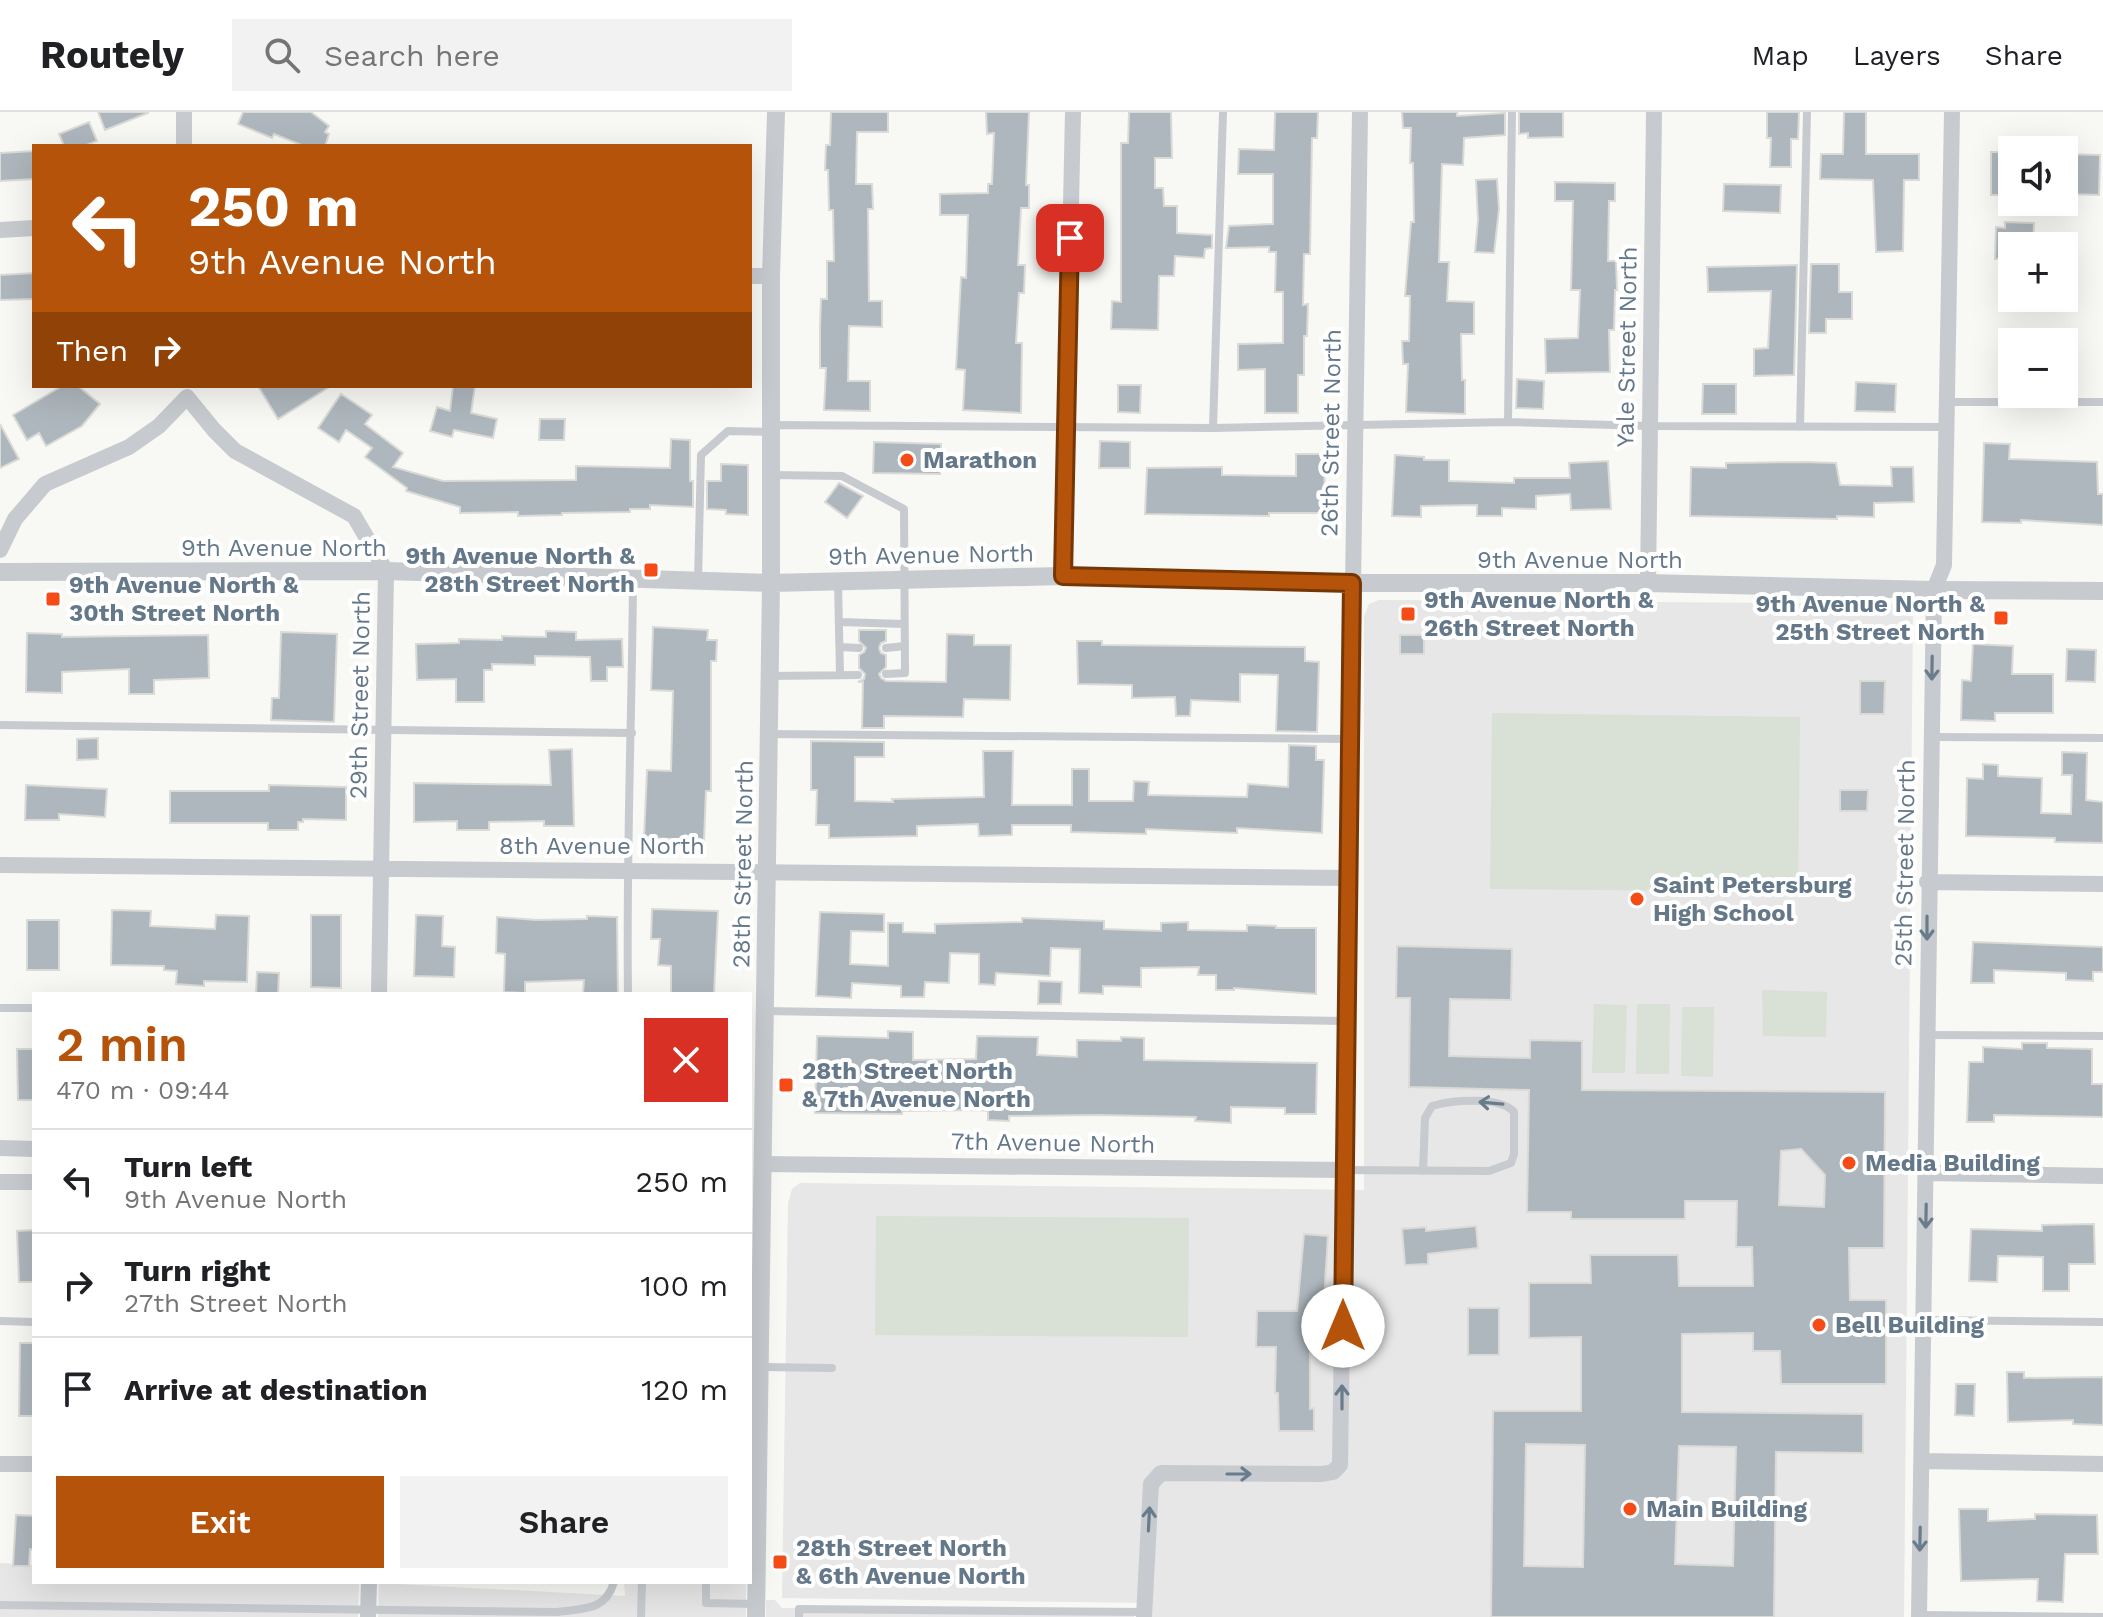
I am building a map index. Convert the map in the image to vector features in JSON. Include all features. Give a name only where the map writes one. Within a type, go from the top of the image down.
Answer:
[{"type":"street","points":[[184,112],[184,144]]},
{"type":"street","name":"28th Street North","points":[[756,1610],[754,1472],[759,1367],[756,1189],[764,1011],[771,583],[771,276],[776,112]]},
{"type":"street","points":[[1063,576],[1073,112]]},
{"type":"street","name":"26th Street North","points":[[1144,1614],[1151,1484],[1161,1473],[1307,1474],[1333,1472],[1340,1465],[1360,112]]},
{"type":"street","name":"Yale Street North","points":[[1648,583],[1654,112]]},
{"type":"street","name":"25th Street North","points":[[1919,1616],[1927,882],[1934,590],[1944,565],[1952,112]]},
{"type":"street","points":[[0,230],[32,228]]},
{"type":"street","points":[[752,276],[771,276]]},
{"type":"street","name":"29th Street North","points":[[0,550],[15,519],[45,484],[129,447],[159,426],[187,392],[214,430],[235,451],[354,516],[386,571],[379,992]]},
{"type":"street","name":"9th Avenue North","points":[[0,572],[386,571],[771,583],[1063,576],[1352,583],[1648,583],[2103,591]]},
{"type":"street","name":"8th Avenue North","points":[[0,865],[1348,878]]},
{"type":"street","points":[[1927,882],[2103,884]]},
{"type":"street","points":[[0,1148],[32,1149]]},
{"type":"street","name":"7th Avenue North","points":[[758,1159],[1344,1170]]},
{"type":"street","points":[[1926,1173],[2103,1176]]},
{"type":"street","points":[[0,1182],[32,1182]]},
{"type":"street","points":[[1922,1461],[2103,1464]]},
{"type":"street","points":[[0,1464],[32,1464]]},
{"type":"street","points":[[368,1613],[369,1584]]},
{"type":"lane","points":[[1213,428],[1223,112]]},
{"type":"lane","points":[[1508,422],[1512,112]]},
{"type":"lane","points":[[1800,427],[1807,112]]},
{"type":"lane","points":[[1946,402],[2103,402]]},
{"type":"lane","points":[[698,581],[701,455],[728,431],[1065,426],[1213,428],[1508,422],[1945,427]]},
{"type":"lane","points":[[772,475],[842,476],[904,509],[905,673],[886,674]]},
{"type":"lane","points":[[628,992],[626,870],[632,733],[633,579]]},
{"type":"lane","points":[[838,581],[840,675]]},
{"type":"lane","points":[[839,622],[904,624]]},
{"type":"lane","points":[[886,648],[905,646]]},
{"type":"lane","points":[[840,647],[859,648]]},
{"type":"lane","points":[[769,676],[858,675]]},
{"type":"lane","points":[[0,725],[632,733]]},
{"type":"lane","points":[[769,734],[1349,739]]},
{"type":"lane","points":[[1931,737],[2103,738]]},
{"type":"lane","points":[[0,1008],[32,1008]]},
{"type":"lane","points":[[764,1011],[1345,1021]]},
{"type":"lane","points":[[1927,1035],[2103,1036]]},
{"type":"lane","points":[[1344,1170],[1423,1171],[1489,1171],[1511,1163],[1514,1154],[1514,1112],[1496,1102],[1445,1102],[1432,1106],[1425,1118],[1423,1171]]},
{"type":"lane","points":[[1924,1320],[2103,1322]]},
{"type":"lane","points":[[0,1321],[32,1322]]},
{"type":"lane","points":[[759,1367],[832,1368]]},
{"type":"lane","points":[[0,1605],[499,1614],[557,1612],[597,1606],[610,1594],[613,1584]]},
{"type":"lane","points":[[641,1617],[642,1584]]},
{"type":"lane","points":[[706,1584],[706,1603],[756,1610]]},
{"type":"lane","points":[[799,1617],[799,1609],[903,1613],[1144,1614]]},
{"type":"lane","points":[[1919,1616],[2103,1617]]},
{"type":"shaded area","name":"Saint Petersburg High School","points":[[1379,600],[1913,604],[1904,1617],[1152,1617],[1152,1603],[782,1598],[788,1204],[792,1189],[800,1183],[1364,1190],[1364,616],[1369,604]]},
{"type":"shaded area","points":[[1492,713],[1800,717],[1798,892],[1490,889]]},
{"type":"shaded area","points":[[1762,990],[1827,992],[1826,1037],[1763,1036]]},
{"type":"shaded area","points":[[1594,1004],[1627,1005],[1625,1073],[1592,1073]]},
{"type":"shaded area","points":[[1637,1004],[1670,1004],[1669,1074],[1636,1074]]},
{"type":"shaded area","points":[[1682,1007],[1714,1007],[1713,1077],[1681,1076]]},
{"type":"shaded area","points":[[876,1216],[1189,1218],[1188,1337],[875,1335]]},
{"type":"shaded area","points":[[0,1563],[32,1565],[32,1584],[359,1584],[358,1617],[0,1617]]},
{"type":"shaded area","points":[[379,1584],[625,1596],[624,1584],[746,1584],[746,1617],[378,1617]]},
{"type":"shaded area","points":[[766,1600],[775,1600],[782,1608],[1134,1613],[1134,1617],[766,1617]]},
{"type":"building","points":[[98,112],[148,112],[148,113],[105,130]]},
{"type":"building","points":[[243,112],[311,112],[329,126],[325,132],[329,134],[326,144],[299,144],[274,134],[272,138],[238,124]]},
{"type":"building","points":[[831,112],[888,112],[888,132],[857,132],[856,184],[872,184],[873,209],[868,209],[869,301],[882,301],[882,327],[849,326],[848,381],[870,381],[870,411],[824,410],[826,368],[820,368],[821,299],[827,299],[827,261],[834,261],[833,210],[829,210],[828,170],[825,170],[826,145],[830,145]]},
{"type":"building","points":[[986,112],[1029,112],[1026,185],[1029,185],[1029,208],[1021,208],[1018,265],[1025,265],[1024,293],[1019,293],[1016,343],[1022,343],[1021,413],[963,410],[965,370],[956,369],[961,277],[966,278],[968,215],[940,215],[940,194],[988,193],[988,184],[992,184],[994,133],[987,134]]},
{"type":"building","points":[[1129,112],[1171,112],[1172,158],[1155,158],[1155,188],[1163,188],[1164,206],[1177,206],[1177,233],[1212,235],[1212,248],[1205,249],[1204,258],[1175,256],[1174,276],[1159,276],[1158,330],[1111,329],[1112,301],[1121,302],[1121,143],[1128,143]]},
{"type":"building","points":[[1275,112],[1318,112],[1317,138],[1312,138],[1310,254],[1304,254],[1303,305],[1308,304],[1307,336],[1304,336],[1304,375],[1298,375],[1298,413],[1265,413],[1265,369],[1238,370],[1238,344],[1283,343],[1283,292],[1275,292],[1276,252],[1269,252],[1269,247],[1226,248],[1229,226],[1273,224],[1273,174],[1238,174],[1239,149],[1274,150]]},
{"type":"building","points":[[1402,112],[1457,112],[1457,116],[1505,113],[1505,135],[1464,138],[1463,165],[1442,164],[1439,262],[1449,262],[1447,301],[1474,302],[1474,334],[1461,334],[1465,414],[1406,412],[1408,364],[1403,364],[1402,341],[1409,341],[1410,296],[1405,296],[1411,222],[1414,222],[1411,128],[1403,128]]},
{"type":"building","points":[[1519,112],[1563,112],[1563,137],[1528,138],[1528,133],[1519,134]]},
{"type":"building","points":[[1767,112],[1799,112],[1798,139],[1791,139],[1791,167],[1770,167],[1771,138],[1767,138]]},
{"type":"building","points":[[1844,112],[1866,112],[1866,154],[1919,154],[1919,180],[1904,180],[1903,251],[1876,252],[1873,180],[1820,179],[1821,154],[1843,154]]},
{"type":"building","points":[[89,122],[97,141],[63,144],[59,134]]},
{"type":"building","points":[[32,151],[32,179],[0,181],[0,153]]},
{"type":"building","points":[[1991,152],[1998,152],[1998,195],[1991,195]]},
{"type":"building","points":[[2078,154],[2100,155],[2099,195],[2078,194]]},
{"type":"building","points":[[1497,179],[1499,209],[1494,253],[1475,252],[1478,220],[1476,180]]},
{"type":"building","points":[[1555,182],[1615,183],[1615,201],[1609,201],[1608,261],[1616,261],[1617,290],[1614,330],[1609,330],[1610,372],[1546,373],[1545,339],[1578,338],[1580,290],[1571,290],[1573,201],[1555,201]]},
{"type":"building","points":[[1724,184],[1781,185],[1780,213],[1723,211]]},
{"type":"building","points":[[2005,222],[2034,223],[2034,232],[1998,232],[1998,259],[1995,259],[1996,227],[2005,228]]},
{"type":"building","points":[[1811,264],[1839,264],[1839,292],[1852,292],[1852,319],[1826,319],[1826,333],[1809,333]]},
{"type":"building","points":[[1797,265],[1794,375],[1754,376],[1754,349],[1768,348],[1771,291],[1708,292],[1707,267]]},
{"type":"building","points":[[32,273],[32,299],[0,300],[0,275]]},
{"type":"building","points":[[1517,379],[1544,381],[1543,409],[1516,408]]},
{"type":"building","points":[[1856,382],[1896,384],[1895,412],[1855,411]]},
{"type":"building","points":[[1703,384],[1736,384],[1736,414],[1702,414]]},
{"type":"building","points":[[1118,385],[1141,385],[1140,413],[1118,412]]},
{"type":"building","points":[[59,388],[80,388],[100,404],[82,426],[46,446],[39,433],[27,440],[13,415]]},
{"type":"building","points":[[259,388],[328,388],[278,419]]},
{"type":"building","points":[[453,388],[475,388],[471,413],[497,419],[493,438],[454,430],[452,437],[430,431],[437,407],[450,411]]},
{"type":"building","points":[[341,394],[372,415],[365,424],[403,453],[393,467],[443,481],[576,480],[576,466],[670,468],[671,439],[690,440],[693,507],[650,505],[650,509],[630,509],[630,512],[562,515],[460,513],[460,507],[406,491],[407,488],[365,457],[372,448],[346,430],[339,442],[318,428]]},
{"type":"building","points":[[540,419],[565,419],[564,440],[539,440]]},
{"type":"building","points":[[0,424],[19,459],[0,468]]},
{"type":"building","points":[[1100,441],[1130,442],[1130,468],[1099,468]]},
{"type":"building","points":[[874,442],[941,444],[940,474],[873,473]]},
{"type":"building","points":[[1984,443],[2010,444],[2009,459],[2097,462],[2098,494],[2103,494],[2103,525],[2021,520],[2021,523],[1982,522]]},
{"type":"building","points":[[1296,454],[1325,454],[1324,513],[1269,513],[1269,516],[1145,514],[1147,468],[1222,467],[1222,475],[1296,476]]},
{"type":"building","points":[[1395,455],[1449,460],[1449,481],[1514,483],[1514,478],[1570,478],[1569,463],[1608,461],[1611,509],[1571,510],[1570,494],[1536,496],[1536,509],[1502,508],[1502,516],[1477,516],[1477,505],[1421,506],[1421,517],[1392,516]]},
{"type":"building","points":[[1726,463],[1836,463],[1840,485],[1892,486],[1891,467],[1913,467],[1914,502],[1874,503],[1874,517],[1690,516],[1691,467],[1726,468]]},
{"type":"building","points":[[721,464],[748,465],[748,515],[707,509],[707,481],[721,481]]},
{"type":"building","points":[[839,483],[863,496],[847,518],[825,502]]},
{"type":"building","points":[[653,627],[708,630],[707,640],[717,640],[716,661],[711,661],[711,791],[706,791],[704,840],[644,838],[647,770],[671,771],[673,691],[651,690]]},
{"type":"building","points":[[859,630],[886,630],[886,641],[879,648],[886,655],[886,667],[879,674],[886,681],[946,682],[947,634],[974,635],[974,645],[1011,645],[1010,700],[964,699],[963,717],[884,716],[884,728],[862,728],[863,682],[858,682],[864,679],[865,674],[859,668],[859,655],[866,648],[859,641]]},
{"type":"building","points":[[546,631],[576,632],[576,640],[622,639],[623,667],[607,667],[607,681],[591,681],[590,657],[535,656],[535,665],[492,664],[492,670],[484,670],[484,702],[456,702],[456,679],[417,680],[416,644],[459,643],[459,639],[502,640],[502,636],[546,637]]},
{"type":"building","points":[[281,632],[337,634],[334,722],[271,720],[272,698],[279,698]]},
{"type":"building","points":[[27,633],[62,634],[62,637],[208,635],[209,678],[154,680],[154,694],[129,694],[129,669],[62,672],[62,693],[26,692]]},
{"type":"building","points":[[1400,635],[1424,635],[1424,654],[1400,654]]},
{"type":"building","points":[[1077,641],[1102,641],[1102,645],[1305,647],[1305,661],[1319,662],[1317,732],[1276,731],[1278,675],[1240,674],[1240,702],[1191,700],[1190,716],[1176,716],[1175,697],[1132,698],[1132,685],[1078,684]]},
{"type":"building","points":[[1973,644],[2013,646],[2012,674],[2053,674],[2053,713],[1995,713],[1995,721],[1961,720],[1962,680],[1971,681]]},
{"type":"building","points":[[2067,649],[2096,650],[2095,682],[2066,681]]},
{"type":"building","points":[[1860,681],[1885,681],[1884,714],[1860,714]]},
{"type":"building","points":[[98,738],[98,759],[77,760],[77,739]]},
{"type":"building","points":[[811,741],[884,742],[884,757],[855,757],[855,801],[984,797],[983,751],[1013,751],[1012,805],[1072,805],[1072,769],[1089,769],[1089,801],[1133,801],[1134,781],[1149,782],[1148,795],[1247,797],[1248,784],[1288,787],[1289,745],[1316,746],[1316,760],[1324,760],[1322,833],[1237,828],[1237,833],[1146,829],[1146,834],[1071,832],[1071,825],[1012,825],[1012,835],[979,836],[978,824],[917,826],[917,836],[829,838],[829,825],[816,825],[817,790],[811,790]]},
{"type":"building","points":[[572,749],[574,826],[544,826],[544,821],[489,822],[489,830],[457,830],[457,821],[414,822],[414,783],[551,785],[549,750]]},
{"type":"building","points":[[2062,752],[2087,753],[2086,800],[2103,802],[2103,843],[2055,842],[2055,838],[1966,836],[1967,778],[1983,779],[1983,764],[1998,765],[1998,776],[2042,778],[2041,813],[2071,814],[2072,775],[2062,775]]},
{"type":"building","points":[[26,785],[107,789],[105,817],[59,814],[59,820],[25,820]]},
{"type":"building","points":[[269,785],[346,787],[346,820],[303,819],[303,822],[298,822],[298,830],[268,830],[268,823],[170,823],[170,791],[269,791]]},
{"type":"building","points":[[1840,790],[1868,790],[1867,811],[1840,811]]},
{"type":"building","points":[[652,909],[718,911],[714,992],[671,992],[671,966],[658,965],[660,939],[651,939]]},
{"type":"building","points":[[112,910],[151,911],[150,926],[215,929],[216,915],[249,916],[247,982],[204,981],[204,986],[176,984],[177,971],[164,970],[164,966],[111,965]]},
{"type":"building","points":[[820,912],[884,914],[884,932],[851,931],[850,964],[888,966],[888,923],[903,923],[903,932],[935,933],[935,924],[1022,922],[1022,918],[1104,921],[1104,929],[1161,931],[1161,923],[1188,922],[1188,930],[1247,931],[1247,925],[1316,928],[1316,994],[1234,988],[1216,990],[1216,975],[1198,975],[1199,967],[1141,968],[1141,987],[1103,986],[1103,994],[1079,993],[1080,949],[1051,948],[1050,976],[996,973],[995,985],[979,984],[979,954],[950,953],[949,983],[925,982],[924,997],[901,997],[901,986],[852,983],[851,998],[816,996]]},
{"type":"building","points":[[311,915],[341,915],[341,988],[311,987]]},
{"type":"building","points":[[416,915],[443,916],[442,946],[455,947],[454,977],[414,976]]},
{"type":"building","points":[[587,916],[617,917],[618,992],[583,992],[584,980],[525,982],[525,992],[504,992],[505,954],[496,953],[497,917],[587,919]]},
{"type":"building","points":[[27,920],[59,920],[59,970],[27,970]]},
{"type":"building","points":[[1973,942],[2103,947],[2103,972],[2093,972],[2093,981],[2066,980],[2066,973],[1994,970],[1994,983],[1971,983]]},
{"type":"building","points":[[1397,946],[1512,949],[1511,1000],[1450,999],[1449,1056],[1530,1058],[1530,1040],[1582,1041],[1582,1090],[1885,1092],[1884,1248],[1849,1248],[1850,1300],[1886,1300],[1886,1384],[1781,1384],[1780,1351],[1753,1351],[1753,1333],[1682,1334],[1682,1412],[1863,1414],[1863,1453],[1776,1452],[1774,1617],[1491,1617],[1493,1411],[1581,1411],[1581,1337],[1529,1338],[1529,1283],[1591,1283],[1590,1255],[1678,1255],[1679,1286],[1753,1286],[1752,1247],[1736,1247],[1737,1201],[1685,1201],[1685,1219],[1571,1219],[1571,1212],[1527,1212],[1529,1090],[1409,1087],[1410,998],[1396,998]],"holes":[[[1801,1149],[1825,1175],[1824,1207],[1779,1205],[1781,1151]],[[1526,1444],[1585,1445],[1583,1567],[1524,1566]],[[1679,1446],[1736,1447],[1733,1566],[1675,1564]]]},
{"type":"building","points":[[257,972],[279,973],[278,992],[256,992]]},
{"type":"building","points":[[1039,981],[1062,982],[1061,1004],[1038,1004]]},
{"type":"building","points":[[888,1031],[913,1032],[913,1060],[976,1059],[977,1036],[1038,1037],[1037,1055],[1077,1057],[1077,1040],[1121,1041],[1121,1037],[1144,1038],[1144,1060],[1317,1063],[1316,1114],[1285,1114],[1285,1108],[1231,1107],[1231,1123],[1195,1121],[1196,1117],[1098,1115],[1009,1116],[1009,1121],[988,1120],[988,1111],[979,1110],[902,1111],[902,1114],[815,1113],[817,1036],[888,1038]]},
{"type":"building","points":[[2022,1043],[2047,1043],[2047,1048],[2092,1049],[2092,1084],[2103,1084],[2103,1117],[1994,1115],[1994,1122],[1967,1122],[1969,1062],[1983,1062],[1983,1047],[2022,1049]]},
{"type":"building","points":[[17,1049],[32,1049],[32,1100],[18,1100]]},
{"type":"building","points":[[2094,1224],[2095,1264],[2069,1264],[2069,1291],[2043,1291],[2043,1257],[1998,1256],[1997,1282],[1969,1281],[1971,1229],[2042,1231],[2042,1225]]},
{"type":"building","points":[[1476,1226],[1478,1248],[1428,1254],[1428,1264],[1405,1265],[1402,1229],[1426,1227],[1426,1231]]},
{"type":"building","points":[[32,1230],[32,1282],[19,1282],[17,1231]]},
{"type":"building","points":[[1304,1234],[1328,1236],[1324,1299],[1321,1299],[1320,1348],[1310,1348],[1310,1409],[1314,1408],[1314,1431],[1279,1431],[1278,1393],[1275,1393],[1276,1347],[1256,1347],[1257,1311],[1297,1311]]},
{"type":"building","points":[[1468,1308],[1499,1308],[1499,1355],[1468,1355]]},
{"type":"building","points":[[20,1343],[32,1343],[32,1416],[19,1416]]},
{"type":"building","points":[[2007,1372],[2024,1372],[2024,1378],[2103,1377],[2103,1425],[2073,1424],[2073,1420],[2008,1422]]},
{"type":"building","points":[[1956,1384],[1975,1384],[1974,1416],[1955,1415]]},
{"type":"building","points":[[1959,1509],[1988,1509],[1988,1521],[2035,1519],[2035,1514],[2097,1515],[2098,1554],[2065,1554],[2063,1602],[2037,1601],[2038,1579],[1961,1581]]},
{"type":"building","points":[[16,1515],[32,1516],[29,1566],[13,1566]]},
{"type":"place","name":"Marathon","points":[[907,460]]},
{"type":"place","name":"9th Avenue North & 28th Street North","points":[[651,570]]},
{"type":"place","name":"9th Avenue North & 30th Street North","points":[[53,599]]},
{"type":"place","name":"9th Avenue North & 26th Street North","points":[[1408,614]]},
{"type":"place","name":"9th Avenue North & 25th Street North","points":[[2001,618]]},
{"type":"place","name":"Saint Petersburg High School","points":[[1637,899]]},
{"type":"place","name":"28th Street North & 7th Avenue North","points":[[786,1085]]},
{"type":"place","name":"Media Building","points":[[1849,1163]]},
{"type":"place","name":"Bell Building","points":[[1819,1325]]},
{"type":"place","name":"Main Building","points":[[1630,1509]]},
{"type":"place","name":"28th Street North & 6th Avenue North","points":[[780,1562]]},
{"type":"route","points":[[1070,238],[1063,576],[1352,583],[1343,1326]]}]
